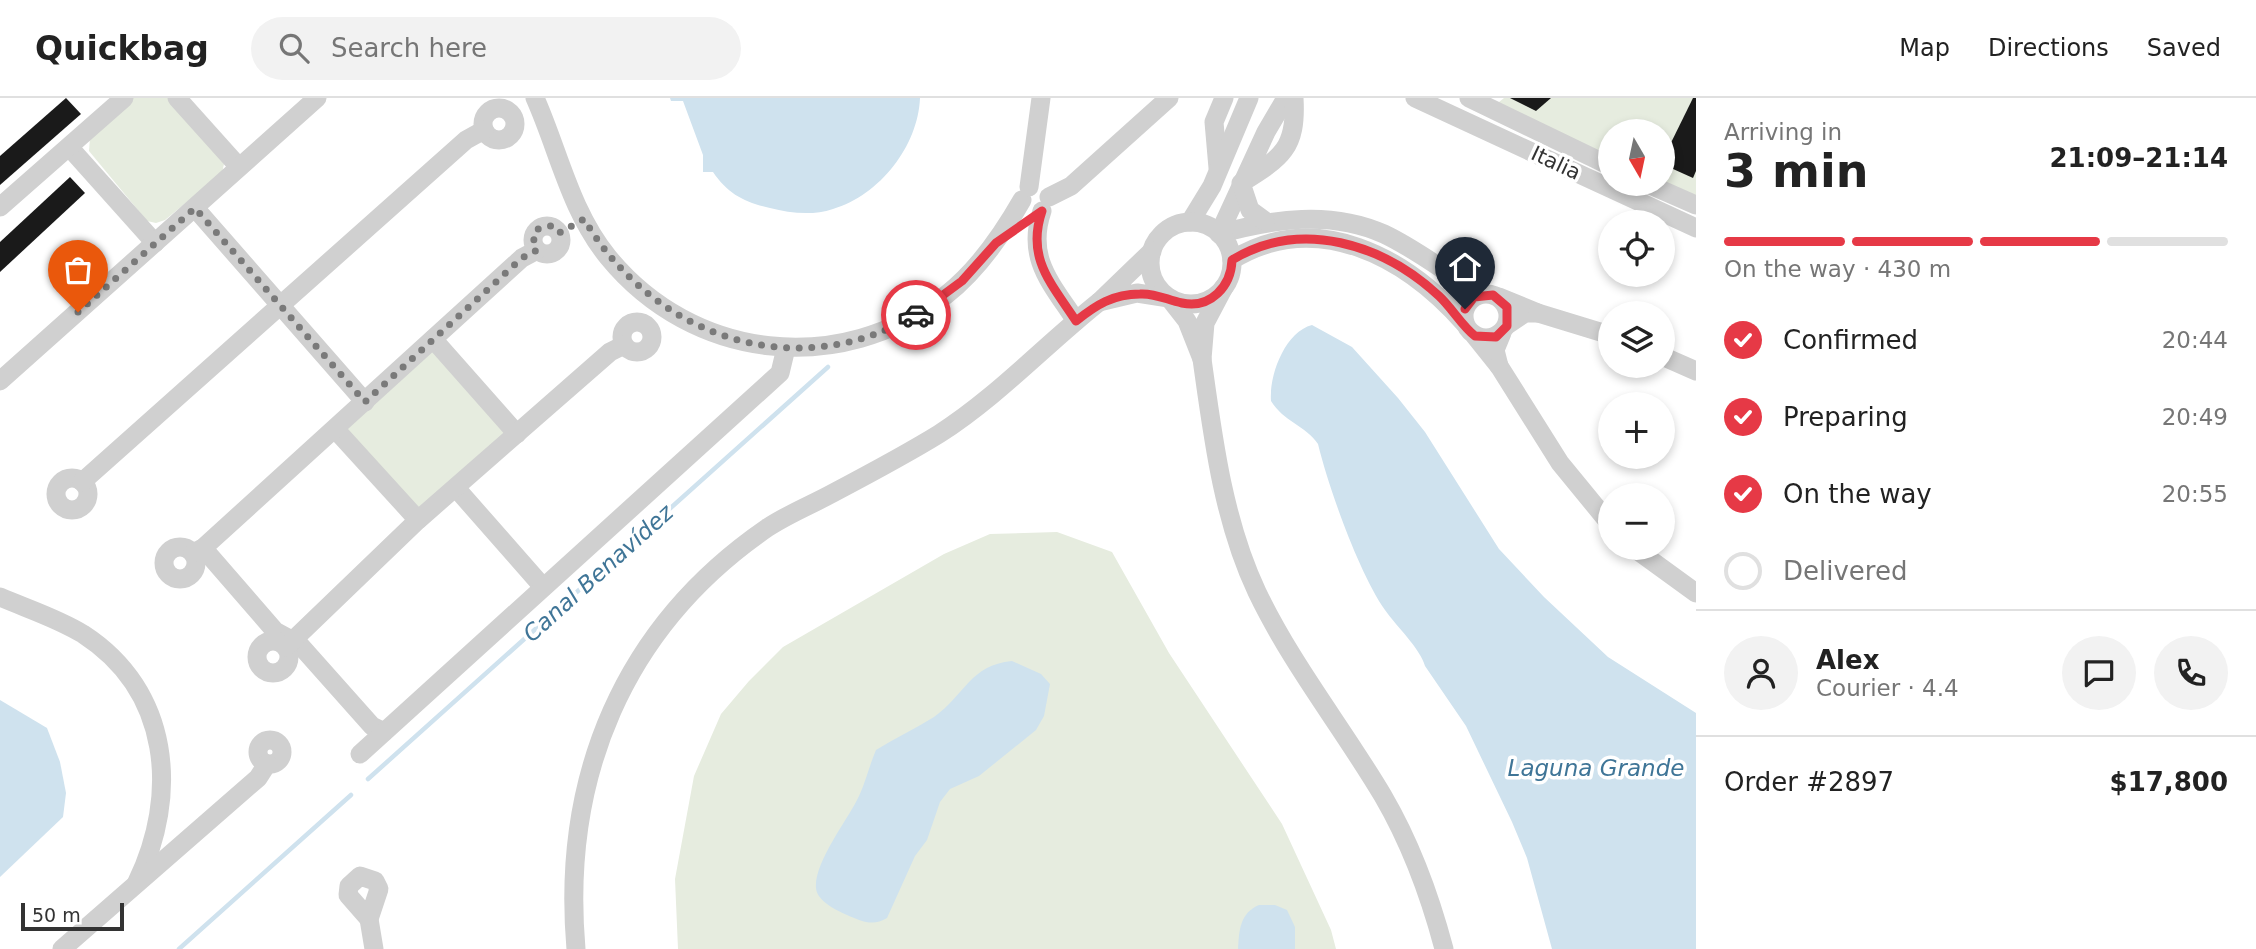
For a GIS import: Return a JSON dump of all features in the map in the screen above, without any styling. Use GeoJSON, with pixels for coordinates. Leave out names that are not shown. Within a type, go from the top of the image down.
{"type":"FeatureCollection","features":[{"type":"Feature","properties":{"kind":"street"},"geometry":{"type":"LineString","coordinates":[[177,98],[239,167]]}},
{"type":"Feature","properties":{"kind":"street"},"geometry":{"type":"LineString","coordinates":[[0,381],[317,98]]}},
{"type":"Feature","properties":{"kind":"street"},"geometry":{"type":"LineString","coordinates":[[535,98],[584,219],[624,275],[670,312],[712,333],[786,348],[814,347],[885,332],[947,295],[1036,202],[1071,186],[1169,98]]}},
{"type":"Feature","properties":{"kind":"street"},"geometry":{"type":"LineString","coordinates":[[1041,98],[1035,231],[1038,255],[1049,281],[1076,321]]}},
{"type":"Feature","properties":{"kind":"street"},"geometry":{"type":"LineString","coordinates":[[1219,171],[1214,122],[1224,98]]}},
{"type":"Feature","properties":{"kind":"street"},"geometry":{"type":"LineString","coordinates":[[1190,222],[1219,171],[1249,98]]}},
{"type":"Feature","properties":{"kind":"street"},"geometry":{"type":"LineString","coordinates":[[1219,234],[1241,183],[1286,98]]}},
{"type":"Feature","properties":{"kind":"street"},"geometry":{"type":"LineString","coordinates":[[1241,183],[1271,164],[1285,151],[1294,126],[1294,98]]}},
{"type":"Feature","properties":{"kind":"street","name":"Italia"},"geometry":{"type":"LineString","coordinates":[[1415,98],[1696,228]]}},
{"type":"Feature","properties":{"kind":"street"},"geometry":{"type":"LineString","coordinates":[[1464,120],[1472,98],[1598,160]]}},
{"type":"Feature","properties":{"kind":"street"},"geometry":{"type":"LineString","coordinates":[[0,207],[70,148],[112,102]]}},
{"type":"Feature","properties":{"kind":"street"},"geometry":{"type":"LineString","coordinates":[[82,482],[466,140],[484,130]]}},
{"type":"Feature","properties":{"kind":"street"},"geometry":{"type":"LineString","coordinates":[[70,148],[155,243]]}},
{"type":"Feature","properties":{"kind":"street"},"geometry":{"type":"LineString","coordinates":[[1241,183],[1245,202],[1265,221]]}},
{"type":"Feature","properties":{"kind":"street"},"geometry":{"type":"LineString","coordinates":[[1675,196],[1696,205]]}},
{"type":"Feature","properties":{"kind":"street"},"geometry":{"type":"LineString","coordinates":[[195,208],[365,402]]}},
{"type":"Feature","properties":{"kind":"street"},"geometry":{"type":"LineString","coordinates":[[1219,234],[1265,221],[1303,218],[1358,225],[1384,234],[1507,307],[1504,329],[1495,350],[1499,366]]}},
{"type":"Feature","properties":{"kind":"street"},"geometry":{"type":"LineString","coordinates":[[384,732],[372,726],[198,551],[336,430],[522,258],[537,250],[545,254],[555,252],[561,245],[559,233],[584,219]]}},
{"type":"Feature","properties":{"kind":"street"},"geometry":{"type":"LineString","coordinates":[[576,949],[573,911],[574,846],[595,751],[627,679],[676,609],[718,565],[767,528],[942,432],[983,402],[1099,302],[1152,251],[1166,230],[1190,222],[1201,224],[1219,234],[1232,260],[1224,287],[1205,323],[1202,359]]}},
{"type":"Feature","properties":{"kind":"street"},"geometry":{"type":"LineString","coordinates":[[1232,260],[1267,242],[1321,239],[1372,252],[1404,269],[1438,296],[1470,330],[1499,366],[1560,463],[1598,509]]}},
{"type":"Feature","properties":{"kind":"street"},"geometry":{"type":"LineString","coordinates":[[1152,251],[1152,278],[1187,321],[1202,359],[1224,491],[1236,537],[1256,589],[1300,671],[1385,799],[1419,873],[1444,949]]}},
{"type":"Feature","properties":{"kind":"street"},"geometry":{"type":"LineString","coordinates":[[1099,302],[1137,293],[1193,304],[1216,296],[1224,287]]}},
{"type":"Feature","properties":{"kind":"street"},"geometry":{"type":"LineString","coordinates":[[1470,330],[1465,309],[1468,302],[1490,296],[1598,331]]}},
{"type":"Feature","properties":{"kind":"street"},"geometry":{"type":"LineString","coordinates":[[1470,330],[1489,339],[1525,313],[1538,313]]}},
{"type":"Feature","properties":{"kind":"street"},"geometry":{"type":"LineString","coordinates":[[433,339],[517,434]]}},
{"type":"Feature","properties":{"kind":"street"},"geometry":{"type":"LineString","coordinates":[[289,643],[418,520],[610,352],[624,345]]}},
{"type":"Feature","properties":{"kind":"street"},"geometry":{"type":"LineString","coordinates":[[360,754],[780,373],[786,348]]}},
{"type":"Feature","properties":{"kind":"street"},"geometry":{"type":"LineString","coordinates":[[1675,362],[1696,371]]}},
{"type":"Feature","properties":{"kind":"street"},"geometry":{"type":"LineString","coordinates":[[336,430],[418,520]]}},
{"type":"Feature","properties":{"kind":"street"},"geometry":{"type":"LineString","coordinates":[[456,488],[543,587]]}},
{"type":"Feature","properties":{"kind":"street"},"geometry":{"type":"LineString","coordinates":[[1651,560],[1696,593]]}},
{"type":"Feature","properties":{"kind":"street"},"geometry":{"type":"LineString","coordinates":[[0,597],[64,623],[85,636],[114,660],[142,698],[157,739],[163,783],[160,818],[153,846],[136,882]]}},
{"type":"Feature","properties":{"kind":"street"},"geometry":{"type":"LineString","coordinates":[[62,949],[258,778],[267,764]]}},
{"type":"Feature","properties":{"kind":"street"},"geometry":{"type":"LineString","coordinates":[[160,818],[173,836],[185,840]]}},
{"type":"Feature","properties":{"kind":"street"},"geometry":{"type":"LineString","coordinates":[[369,919],[374,949]]}},
{"type":"Feature","properties":{"kind":"shaded area"},"geometry":{"type":"Polygon","coordinates":[[[133,98],[172,98],[224,164],[222,173],[165,220],[156,223],[147,221],[89,151],[90,138],[133,98]]]}},
{"type":"Feature","properties":{"kind":"shaded area"},"geometry":{"type":"Polygon","coordinates":[[[1504,98],[1696,98],[1696,202],[1675,191],[1675,119],[1598,119],[1598,155],[1494,106],[1504,98]]]}},
{"type":"Feature","properties":{"kind":"shaded area"},"geometry":{"type":"Polygon","coordinates":[[[433,339],[517,434],[418,520],[336,430],[433,339]]]}},
{"type":"Feature","properties":{"kind":"shaded area"},"geometry":{"type":"Polygon","coordinates":[[[1057,532],[1112,552],[1169,653],[1282,824],[1331,930],[1336,949],[678,949],[675,879],[694,776],[721,714],[749,681],[783,647],[944,554],[990,534],[1057,532]]]}},
{"type":"Feature","properties":{"kind":"water"},"geometry":{"type":"Polygon","coordinates":[[[670,98],[920,98],[918,116],[904,151],[881,180],[850,202],[825,211],[801,213],[752,203],[737,196],[713,172],[703,172],[703,155],[683,101],[671,101],[670,98]]]}},
{"type":"Feature","properties":{"kind":"water","name":"Laguna Grande"},"geometry":{"type":"Polygon","coordinates":[[[1312,325],[1352,347],[1398,398],[1425,432],[1499,549],[1544,597],[1608,657],[1696,713],[1696,949],[1552,949],[1527,858],[1466,726],[1418,652],[1385,610],[1365,575],[1329,484],[1318,444],[1307,432],[1282,414],[1271,401],[1273,379],[1281,356],[1294,336],[1312,325]]]}},
{"type":"Feature","properties":{"kind":"water"},"geometry":{"type":"Polygon","coordinates":[[[1012,661],[1041,674],[1050,684],[1044,716],[1036,730],[979,776],[950,789],[940,802],[927,840],[915,856],[887,918],[867,922],[828,904],[817,893],[820,867],[860,794],[876,750],[934,717],[986,668],[1012,661]]]}},
{"type":"Feature","properties":{"kind":"water"},"geometry":{"type":"Polygon","coordinates":[[[0,700],[47,728],[60,762],[66,793],[63,817],[0,877],[0,700]]]}},
{"type":"Feature","properties":{"kind":"water"},"geometry":{"type":"Polygon","coordinates":[[[1259,905],[1275,905],[1287,910],[1295,927],[1295,949],[1238,949],[1244,917],[1259,905]]]}},
{"type":"Feature","properties":{"kind":"building"},"geometry":{"type":"Polygon","coordinates":[[[66,98],[81,114],[0,185],[0,156],[66,98]]]}},
{"type":"Feature","properties":{"kind":"building"},"geometry":{"type":"Polygon","coordinates":[[[1510,98],[1551,98],[1536,111],[1510,98]]]}},
{"type":"Feature","properties":{"kind":"building"},"geometry":{"type":"Polygon","coordinates":[[[1693,98],[1696,98],[1696,171],[1693,178],[1675,170],[1675,135],[1693,98]]]}},
{"type":"Feature","properties":{"kind":"building"},"geometry":{"type":"Polygon","coordinates":[[[70,177],[85,193],[0,272],[0,242],[70,177]]]}},
{"type":"Feature","properties":{"kind":"waterway","name":"Canal Benavídez"},"geometry":{"type":"LineString","coordinates":[[368,779],[828,367]]}},
{"type":"Feature","properties":{"kind":"waterway","name":"Canal Benavídez"},"geometry":{"type":"LineString","coordinates":[[179,949],[351,795]]}},
{"type":"Feature","properties":{"kind":"way so far"},"geometry":{"type":"LineString","coordinates":[[78,312],[195,208],[365,402],[522,258],[537,250],[533,237],[538,229],[551,226],[559,233],[584,219],[606,254],[648,297],[670,312],[712,333],[761,345],[814,347],[885,332],[916,315]]}},
{"type":"Feature","properties":{"kind":"route"},"geometry":{"type":"LineString","coordinates":[[916,315],[947,295],[996,243],[1023,221],[1042,211],[1035,231],[1041,266],[1076,321],[1099,302],[1137,293],[1154,294],[1180,303],[1205,302],[1216,296],[1224,287],[1232,270],[1232,260],[1267,242],[1293,239],[1321,239],[1345,243],[1396,263],[1438,296],[1471,333],[1482,339],[1496,337],[1507,326],[1509,313],[1499,297],[1481,294],[1468,302],[1465,309]]}}]}
